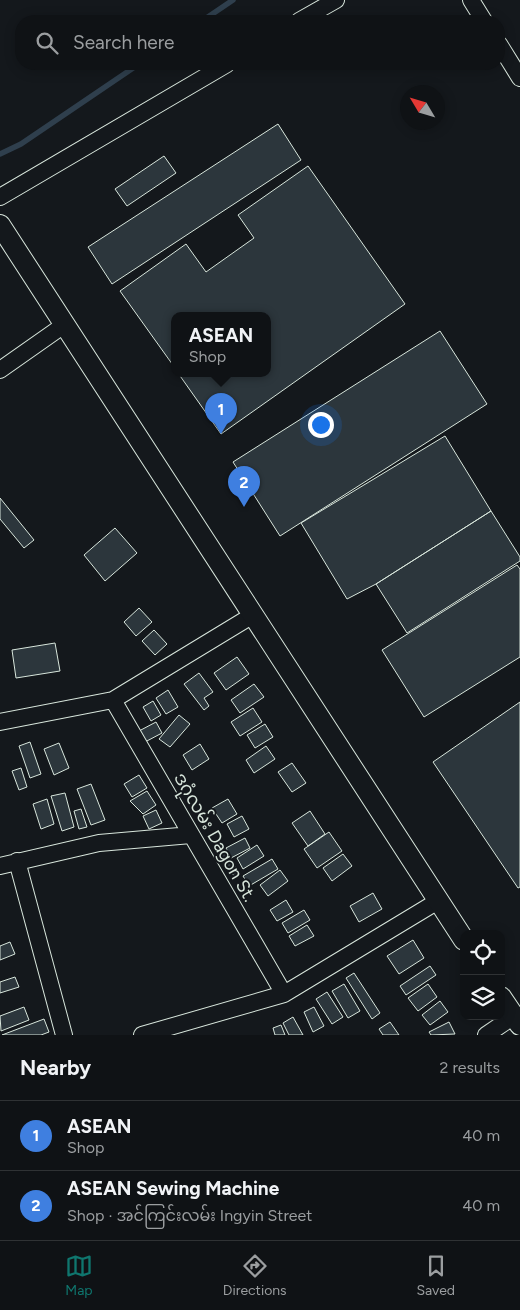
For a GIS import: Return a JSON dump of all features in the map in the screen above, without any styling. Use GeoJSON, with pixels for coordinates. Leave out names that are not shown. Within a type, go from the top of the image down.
{"type":"FeatureCollection","features":[{"type":"Feature","properties":{"kind":"street"},"geometry":{"type":"LineString","coordinates":[[310,15],[336,0]]}},
{"type":"Feature","properties":{"kind":"street"},"geometry":{"type":"LineString","coordinates":[[471,0],[480,15]]}},
{"type":"Feature","properties":{"kind":"street"},"geometry":{"type":"LineString","coordinates":[[505,54],[520,78]]}},
{"type":"Feature","properties":{"kind":"street"},"geometry":{"type":"LineString","coordinates":[[0,198],[217,70]]}},
{"type":"Feature","properties":{"kind":"street"},"geometry":{"type":"LineString","coordinates":[[0,226],[460,934]]}},
{"type":"Feature","properties":{"kind":"street"},"geometry":{"type":"LineString","coordinates":[[0,370],[64,325]]}},
{"type":"Feature","properties":{"kind":"street"},"geometry":{"type":"LineString","coordinates":[[0,722],[113,700],[252,615]]}},
{"type":"Feature","properties":{"kind":"street","name":"ဒဂုံလမ်း Dagon St."},"geometry":{"type":"LineString","coordinates":[[113,700],[284,994]]}},
{"type":"Feature","properties":{"kind":"street"},"geometry":{"type":"LineString","coordinates":[[0,866],[99,844],[191,835]]}},
{"type":"Feature","properties":{"kind":"street"},"geometry":{"type":"LineString","coordinates":[[17,861],[64,1035]]}},
{"type":"Feature","properties":{"kind":"street"},"geometry":{"type":"LineString","coordinates":[[142,1035],[284,994],[438,901]]}},
{"type":"Feature","properties":{"kind":"street"},"geometry":{"type":"LineString","coordinates":[[486,1035],[517,1021],[505,1002]]}},
{"type":"Feature","properties":{"kind":"building"},"geometry":{"type":"Polygon","coordinates":[[[278,124],[301,160],[112,284],[88,247],[278,124]]]}},
{"type":"Feature","properties":{"kind":"building"},"geometry":{"type":"Polygon","coordinates":[[[164,156],[176,173],[127,206],[115,189],[164,156]]]}},
{"type":"Feature","properties":{"kind":"building"},"geometry":{"type":"Polygon","coordinates":[[[308,166],[405,304],[221,434],[181,377],[271,377],[271,312],[171,312],[171,362],[120,291],[186,244],[206,272],[254,238],[238,215],[308,166]]]}},
{"type":"Feature","properties":{"kind":"building"},"geometry":{"type":"Polygon","coordinates":[[[440,331],[487,404],[280,536],[233,462],[440,331]]]}},
{"type":"Feature","properties":{"kind":"building"},"geometry":{"type":"Polygon","coordinates":[[[445,436],[491,511],[376,584],[347,599],[301,523],[445,436]]]}},
{"type":"Feature","properties":{"kind":"building"},"geometry":{"type":"Polygon","coordinates":[[[0,498],[34,540],[24,548],[0,519],[0,498]]]}},
{"type":"Feature","properties":{"kind":"building"},"geometry":{"type":"Polygon","coordinates":[[[491,511],[520,557],[520,561],[407,633],[376,584],[491,511]]]}},
{"type":"Feature","properties":{"kind":"building"},"geometry":{"type":"Polygon","coordinates":[[[115,528],[137,553],[105,581],[84,555],[115,528]]]}},
{"type":"Feature","properties":{"kind":"building"},"geometry":{"type":"Polygon","coordinates":[[[517,565],[520,569],[520,657],[424,717],[382,650],[517,565]]]}},
{"type":"Feature","properties":{"kind":"building"},"geometry":{"type":"Polygon","coordinates":[[[139,608],[152,622],[136,636],[124,622],[139,608]]]}},
{"type":"Feature","properties":{"kind":"building"},"geometry":{"type":"Polygon","coordinates":[[[154,630],[167,644],[155,655],[142,641],[154,630]]]}},
{"type":"Feature","properties":{"kind":"building"},"geometry":{"type":"Polygon","coordinates":[[[55,643],[60,671],[16,678],[12,650],[55,643]]]}},
{"type":"Feature","properties":{"kind":"building"},"geometry":{"type":"Polygon","coordinates":[[[237,657],[249,674],[226,690],[214,673],[237,657]]]}},
{"type":"Feature","properties":{"kind":"building"},"geometry":{"type":"Polygon","coordinates":[[[199,673],[213,692],[204,698],[209,706],[204,710],[184,684],[199,673]]]}},
{"type":"Feature","properties":{"kind":"building"},"geometry":{"type":"Polygon","coordinates":[[[254,684],[264,697],[240,713],[231,700],[254,684]]]}},
{"type":"Feature","properties":{"kind":"building"},"geometry":{"type":"Polygon","coordinates":[[[168,690],[178,707],[166,714],[156,698],[168,690]]]}},
{"type":"Feature","properties":{"kind":"building"},"geometry":{"type":"Polygon","coordinates":[[[153,701],[161,715],[151,721],[143,707],[153,701]]]}},
{"type":"Feature","properties":{"kind":"building"},"geometry":{"type":"Polygon","coordinates":[[[520,702],[520,887],[518,888],[433,762],[520,702]]]}},
{"type":"Feature","properties":{"kind":"building"},"geometry":{"type":"Polygon","coordinates":[[[253,708],[262,722],[240,736],[231,722],[253,708]]]}},
{"type":"Feature","properties":{"kind":"building"},"geometry":{"type":"Polygon","coordinates":[[[179,715],[190,724],[170,747],[159,739],[179,715]]]}},
{"type":"Feature","properties":{"kind":"building"},"geometry":{"type":"Polygon","coordinates":[[[156,722],[162,733],[145,742],[139,731],[156,722]]]}},
{"type":"Feature","properties":{"kind":"building"},"geometry":{"type":"Polygon","coordinates":[[[265,724],[273,737],[255,748],[247,735],[265,724]]]}},
{"type":"Feature","properties":{"kind":"building"},"geometry":{"type":"Polygon","coordinates":[[[30,742],[41,774],[30,778],[19,746],[30,742]]]}},
{"type":"Feature","properties":{"kind":"building"},"geometry":{"type":"Polygon","coordinates":[[[59,743],[69,768],[54,775],[44,749],[59,743]]]}},
{"type":"Feature","properties":{"kind":"building"},"geometry":{"type":"Polygon","coordinates":[[[200,744],[209,759],[192,770],[183,755],[200,744]]]}},
{"type":"Feature","properties":{"kind":"building"},"geometry":{"type":"Polygon","coordinates":[[[266,746],[275,759],[254,773],[246,760],[266,746]]]}},
{"type":"Feature","properties":{"kind":"building"},"geometry":{"type":"Polygon","coordinates":[[[292,763],[306,783],[292,792],[278,772],[292,763]]]}},
{"type":"Feature","properties":{"kind":"building"},"geometry":{"type":"Polygon","coordinates":[[[21,768],[27,787],[19,790],[12,771],[21,768]]]}},
{"type":"Feature","properties":{"kind":"building"},"geometry":{"type":"Polygon","coordinates":[[[139,775],[147,788],[132,797],[124,784],[139,775]]]}},
{"type":"Feature","properties":{"kind":"building"},"geometry":{"type":"Polygon","coordinates":[[[91,784],[105,820],[91,825],[77,789],[91,784]]]}},
{"type":"Feature","properties":{"kind":"building"},"geometry":{"type":"Polygon","coordinates":[[[147,791],[156,805],[143,814],[130,801],[147,791]]]}},
{"type":"Feature","properties":{"kind":"building"},"geometry":{"type":"Polygon","coordinates":[[[65,793],[74,827],[62,831],[51,796],[65,793]]]}},
{"type":"Feature","properties":{"kind":"building"},"geometry":{"type":"Polygon","coordinates":[[[47,799],[54,824],[41,829],[33,804],[47,799]]]}},
{"type":"Feature","properties":{"kind":"building"},"geometry":{"type":"Polygon","coordinates":[[[228,799],[237,814],[222,823],[212,808],[228,799]]]}},
{"type":"Feature","properties":{"kind":"building"},"geometry":{"type":"Polygon","coordinates":[[[81,809],[87,827],[79,829],[74,811],[81,809]]]}},
{"type":"Feature","properties":{"kind":"building"},"geometry":{"type":"Polygon","coordinates":[[[156,810],[162,823],[149,829],[143,816],[156,810]]]}},
{"type":"Feature","properties":{"kind":"building"},"geometry":{"type":"Polygon","coordinates":[[[310,811],[325,834],[308,846],[292,823],[310,811]]]}},
{"type":"Feature","properties":{"kind":"building"},"geometry":{"type":"Polygon","coordinates":[[[242,816],[249,829],[234,837],[227,824],[242,816]]]}},
{"type":"Feature","properties":{"kind":"building"},"geometry":{"type":"Polygon","coordinates":[[[329,832],[342,851],[317,868],[304,849],[329,832]]]}},
{"type":"Feature","properties":{"kind":"building"},"geometry":{"type":"Polygon","coordinates":[[[245,838],[250,848],[231,858],[226,848],[245,838]]]}},
{"type":"Feature","properties":{"kind":"building"},"geometry":{"type":"Polygon","coordinates":[[[257,845],[264,856],[243,869],[237,858],[257,845]]]}},
{"type":"Feature","properties":{"kind":"building"},"geometry":{"type":"Polygon","coordinates":[[[223,849],[239,872],[234,876],[217,853],[223,849]]]}},
{"type":"Feature","properties":{"kind":"building"},"geometry":{"type":"Polygon","coordinates":[[[343,854],[352,866],[332,881],[323,868],[343,854]]]}},
{"type":"Feature","properties":{"kind":"building"},"geometry":{"type":"Polygon","coordinates":[[[272,859],[278,869],[249,886],[243,876],[272,859]]]}},
{"type":"Feature","properties":{"kind":"building"},"geometry":{"type":"Polygon","coordinates":[[[280,870],[288,881],[268,896],[260,885],[280,870]]]}},
{"type":"Feature","properties":{"kind":"building"},"geometry":{"type":"Polygon","coordinates":[[[373,893],[382,909],[359,922],[350,906],[373,893]]]}},
{"type":"Feature","properties":{"kind":"building"},"geometry":{"type":"Polygon","coordinates":[[[286,900],[293,912],[277,921],[270,910],[286,900]]]}},
{"type":"Feature","properties":{"kind":"building"},"geometry":{"type":"Polygon","coordinates":[[[304,910],[310,920],[288,933],[282,923],[304,910]]]}},
{"type":"Feature","properties":{"kind":"building"},"geometry":{"type":"Polygon","coordinates":[[[307,925],[314,936],[295,946],[289,936],[307,925]]]}},
{"type":"Feature","properties":{"kind":"building"},"geometry":{"type":"Polygon","coordinates":[[[413,940],[424,958],[399,974],[387,956],[413,940]]]}},
{"type":"Feature","properties":{"kind":"building"},"geometry":{"type":"Polygon","coordinates":[[[10,942],[15,954],[0,960],[0,946],[10,942]]]}},
{"type":"Feature","properties":{"kind":"building"},"geometry":{"type":"Polygon","coordinates":[[[430,966],[436,975],[406,995],[400,986],[430,966]]]}},
{"type":"Feature","properties":{"kind":"building"},"geometry":{"type":"Polygon","coordinates":[[[354,973],[380,1013],[372,1019],[346,978],[354,973]]]}},
{"type":"Feature","properties":{"kind":"building"},"geometry":{"type":"Polygon","coordinates":[[[15,977],[19,987],[0,993],[0,982],[15,977]]]}},
{"type":"Feature","properties":{"kind":"building"},"geometry":{"type":"Polygon","coordinates":[[[344,984],[360,1011],[348,1018],[332,991],[344,984]]]}},
{"type":"Feature","properties":{"kind":"building"},"geometry":{"type":"Polygon","coordinates":[[[428,984],[437,997],[418,1011],[408,998],[428,984]]]}},
{"type":"Feature","properties":{"kind":"building"},"geometry":{"type":"Polygon","coordinates":[[[327,992],[343,1017],[332,1024],[316,999],[327,992]]]}},
{"type":"Feature","properties":{"kind":"building"},"geometry":{"type":"Polygon","coordinates":[[[440,1001],[448,1012],[430,1025],[422,1015],[440,1001]]]}},
{"type":"Feature","properties":{"kind":"building"},"geometry":{"type":"Polygon","coordinates":[[[24,1007],[29,1020],[1,1031],[0,1016],[24,1007]]]}},
{"type":"Feature","properties":{"kind":"building"},"geometry":{"type":"Polygon","coordinates":[[[314,1007],[324,1026],[313,1032],[304,1012],[314,1007]]]}},
{"type":"Feature","properties":{"kind":"building"},"geometry":{"type":"Polygon","coordinates":[[[293,1017],[303,1035],[289,1035],[283,1023],[293,1017]]]}},
{"type":"Feature","properties":{"kind":"building"},"geometry":{"type":"Polygon","coordinates":[[[44,1019],[49,1032],[41,1035],[2,1035],[44,1019]]]}},
{"type":"Feature","properties":{"kind":"building"},"geometry":{"type":"Polygon","coordinates":[[[390,1022],[399,1035],[383,1035],[379,1029],[390,1022]]]}},
{"type":"Feature","properties":{"kind":"building"},"geometry":{"type":"Polygon","coordinates":[[[449,1022],[455,1034],[431,1035],[429,1032],[449,1022]]]}},
{"type":"Feature","properties":{"kind":"building"},"geometry":{"type":"Polygon","coordinates":[[[281,1025],[285,1035],[275,1035],[273,1028],[281,1025]]]}},
{"type":"Feature","properties":{"kind":"waterway"},"geometry":{"type":"LineString","coordinates":[[211,15],[233,0]]}},
{"type":"Feature","properties":{"kind":"waterway"},"geometry":{"type":"LineString","coordinates":[[0,154],[21,144],[130,70]]}},
{"type":"Feature","properties":{"kind":"place","name":"ASEAN"},"geometry":{"type":"Point","coordinates":[221,434]}},
{"type":"Feature","properties":{"kind":"place","name":"ASEAN Sewing Machine"},"geometry":{"type":"Point","coordinates":[244,507]}}]}
